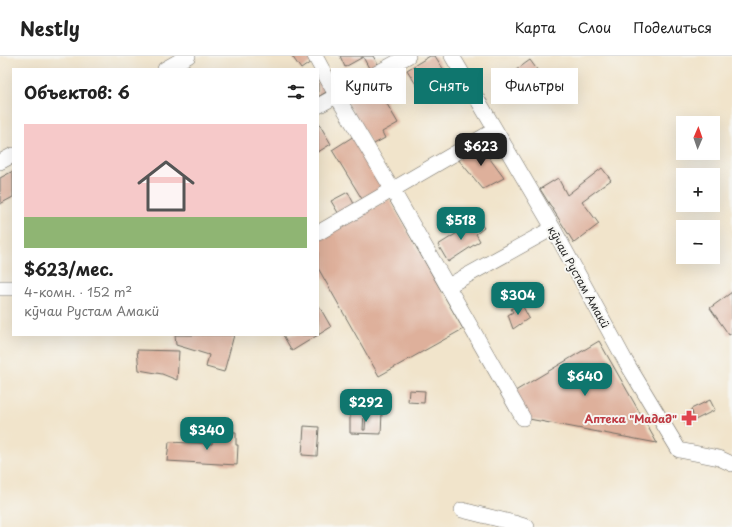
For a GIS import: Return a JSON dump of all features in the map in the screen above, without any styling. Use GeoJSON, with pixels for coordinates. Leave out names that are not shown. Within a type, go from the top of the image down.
{"type":"FeatureCollection","features":[{"type":"Feature","properties":{"kind":"street"},"geometry":{"type":"LineString","coordinates":[[315,56],[331,86]]}},
{"type":"Feature","properties":{"kind":"street"},"geometry":{"type":"LineString","coordinates":[[386,68],[408,56]]}},
{"type":"Feature","properties":{"kind":"street","name":"кӯчаи Рустам Амакӣ"},"geometry":{"type":"LineString","coordinates":[[452,56],[553,228],[626,362],[679,450],[719,458],[732,464]]}},
{"type":"Feature","properties":{"kind":"street"},"geometry":{"type":"LineString","coordinates":[[167,68],[185,60]]}},
{"type":"Feature","properties":{"kind":"street"},"geometry":{"type":"LineString","coordinates":[[319,105],[331,99]]}},
{"type":"Feature","properties":{"kind":"street"},"geometry":{"type":"LineString","coordinates":[[341,104],[392,189],[523,418]]}},
{"type":"Feature","properties":{"kind":"street"},"geometry":{"type":"LineString","coordinates":[[319,231],[495,130]]}},
{"type":"Feature","properties":{"kind":"street"},"geometry":{"type":"LineString","coordinates":[[0,162],[12,156]]}},
{"type":"Feature","properties":{"kind":"street"},"geometry":{"type":"LineString","coordinates":[[448,286],[553,228]]}},
{"type":"Feature","properties":{"kind":"street"},"geometry":{"type":"LineString","coordinates":[[0,288],[12,288]]}},
{"type":"Feature","properties":{"kind":"street"},"geometry":{"type":"LineString","coordinates":[[462,510],[527,527]]}},
{"type":"Feature","properties":{"kind":"building"},"geometry":{"type":"Polygon","coordinates":[[[292,56],[308,56],[311,62],[300,68],[292,56]]]}},
{"type":"Feature","properties":{"kind":"building"},"geometry":{"type":"Polygon","coordinates":[[[340,56],[373,56],[379,66],[369,68],[363,57],[345,67],[340,56]]]}},
{"type":"Feature","properties":{"kind":"building"},"geometry":{"type":"Polygon","coordinates":[[[430,56],[435,56],[443,68],[414,68],[414,81],[407,70],[430,56]]]}},
{"type":"Feature","properties":{"kind":"building"},"geometry":{"type":"Polygon","coordinates":[[[530,60],[536,68],[519,68],[530,60]]]}},
{"type":"Feature","properties":{"kind":"building"},"geometry":{"type":"Polygon","coordinates":[[[319,75],[328,91],[319,96],[319,75]]]}},
{"type":"Feature","properties":{"kind":"building"},"geometry":{"type":"Polygon","coordinates":[[[349,104],[387,104],[398,123],[382,132],[385,138],[372,145],[349,104]]]}},
{"type":"Feature","properties":{"kind":"building"},"geometry":{"type":"Polygon","coordinates":[[[319,124],[331,144],[319,151],[319,124]]]}},
{"type":"Feature","properties":{"kind":"building"},"geometry":{"type":"Polygon","coordinates":[[[354,136],[385,187],[362,199],[332,150],[354,136]]]}},
{"type":"Feature","properties":{"kind":"building"},"geometry":{"type":"Polygon","coordinates":[[[479,144],[504,178],[483,189],[458,159],[479,144]]]}},
{"type":"Feature","properties":{"kind":"building"},"geometry":{"type":"Polygon","coordinates":[[[602,168],[611,180],[582,201],[599,224],[574,243],[540,189],[558,178],[567,195],[602,168]]]}},
{"type":"Feature","properties":{"kind":"building"},"geometry":{"type":"Polygon","coordinates":[[[12,172],[12,198],[0,204],[0,178],[12,172]]]}},
{"type":"Feature","properties":{"kind":"building"},"geometry":{"type":"Polygon","coordinates":[[[348,192],[355,206],[340,216],[331,201],[348,192]]]}},
{"type":"Feature","properties":{"kind":"building"},"geometry":{"type":"Polygon","coordinates":[[[389,199],[463,329],[379,376],[319,270],[319,238],[389,199]]]}},
{"type":"Feature","properties":{"kind":"building"},"geometry":{"type":"Polygon","coordinates":[[[478,220],[484,228],[476,234],[480,241],[448,262],[438,245],[478,220]]]}},
{"type":"Feature","properties":{"kind":"building"},"geometry":{"type":"Polygon","coordinates":[[[732,292],[732,333],[729,335],[710,308],[732,292]]]}},
{"type":"Feature","properties":{"kind":"building"},"geometry":{"type":"Polygon","coordinates":[[[521,303],[529,318],[513,329],[508,315],[513,312],[511,309],[521,303]]]}},
{"type":"Feature","properties":{"kind":"building"},"geometry":{"type":"Polygon","coordinates":[[[319,306],[331,327],[319,334],[319,306]]]}},
{"type":"Feature","properties":{"kind":"building"},"geometry":{"type":"Polygon","coordinates":[[[175,336],[234,336],[224,372],[206,367],[209,355],[176,345],[175,336]]]}},
{"type":"Feature","properties":{"kind":"building"},"geometry":{"type":"Polygon","coordinates":[[[284,336],[316,336],[292,351],[284,336]]]}},
{"type":"Feature","properties":{"kind":"building"},"geometry":{"type":"Polygon","coordinates":[[[599,341],[657,443],[529,419],[512,393],[599,341]]]}},
{"type":"Feature","properties":{"kind":"building"},"geometry":{"type":"Polygon","coordinates":[[[137,350],[179,351],[177,380],[162,374],[139,370],[137,350]]]}},
{"type":"Feature","properties":{"kind":"building"},"geometry":{"type":"Polygon","coordinates":[[[409,390],[425,391],[424,403],[408,402],[409,390]]]}},
{"type":"Feature","properties":{"kind":"building"},"geometry":{"type":"Polygon","coordinates":[[[710,400],[715,410],[687,424],[683,416],[691,411],[693,415],[691,409],[710,400]]]}},
{"type":"Feature","properties":{"kind":"building"},"geometry":{"type":"Polygon","coordinates":[[[350,411],[364,411],[363,430],[365,430],[366,412],[382,412],[381,434],[350,433],[350,411]]]}},
{"type":"Feature","properties":{"kind":"building"},"geometry":{"type":"Polygon","coordinates":[[[304,426],[319,427],[317,456],[302,455],[304,426]]]}},
{"type":"Feature","properties":{"kind":"building"},"geometry":{"type":"Polygon","coordinates":[[[213,431],[236,432],[236,445],[238,445],[237,465],[167,461],[169,442],[212,444],[213,431]]]}},
{"type":"Feature","properties":{"kind":"place","name":"Аптека \"Мадад\""},"geometry":{"type":"Point","coordinates":[689,418]}}]}
